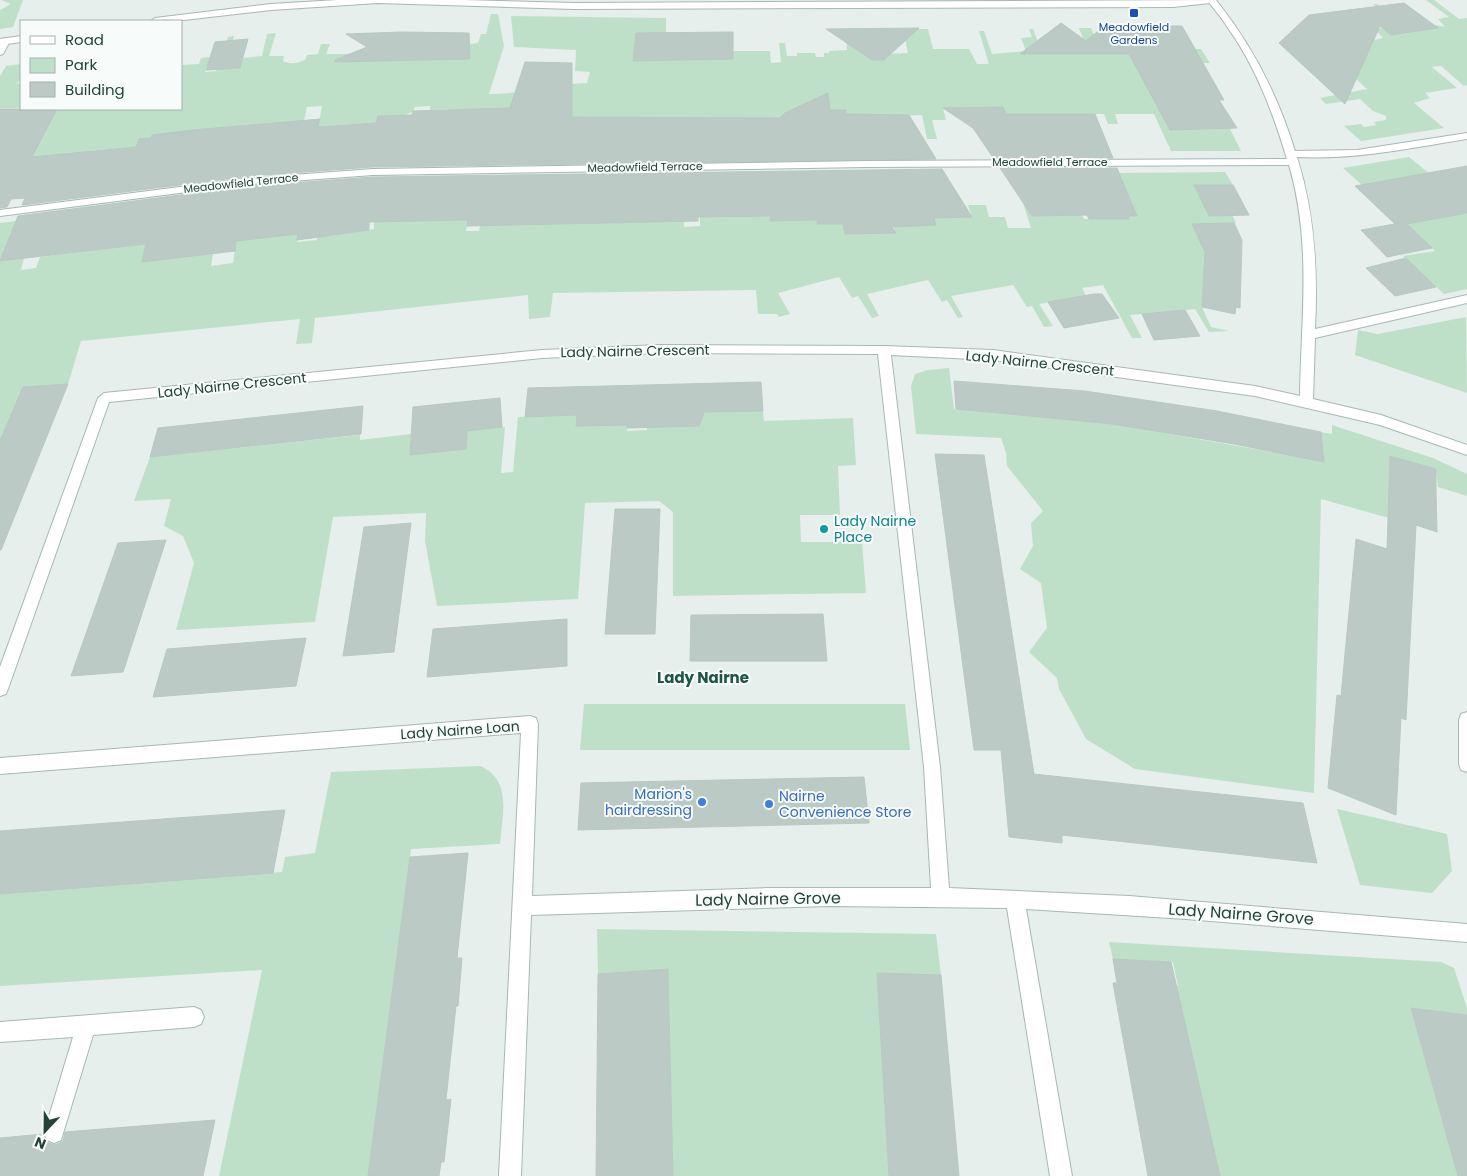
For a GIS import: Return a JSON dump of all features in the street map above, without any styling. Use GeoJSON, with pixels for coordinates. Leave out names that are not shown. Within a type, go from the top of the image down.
{"type":"FeatureCollection","features":[{"type":"Feature","properties":{"kind":"street"},"geometry":{"type":"LineString","coordinates":[[163,20],[271,7],[369,0],[622,6],[1173,4],[1210,0],[1234,28],[1256,67],[1292,158],[1306,217],[1310,245],[1311,276],[1306,402]]}},
{"type":"Feature","properties":{"kind":"street"},"geometry":{"type":"LineString","coordinates":[[0,52],[3,42],[20,39]]}},
{"type":"Feature","properties":{"kind":"street","name":"Meadowfield Terrace"},"geometry":{"type":"LineString","coordinates":[[0,213],[250,181],[373,172],[1292,158],[1355,154],[1467,136]]}},
{"type":"Feature","properties":{"kind":"street"},"geometry":{"type":"LineString","coordinates":[[1309,335],[1467,299]]}},
{"type":"Feature","properties":{"kind":"street","name":"Lady Nairne Crescent"},"geometry":{"type":"LineString","coordinates":[[0,689],[104,398],[549,354],[660,349],[884,350],[993,355],[1056,362],[1255,391],[1381,420],[1467,450]]}},
{"type":"Feature","properties":{"kind":"street"},"geometry":{"type":"LineString","coordinates":[[884,350],[932,767],[941,897]]}},
{"type":"Feature","properties":{"kind":"street"},"geometry":{"type":"LineString","coordinates":[[1467,720],[1467,764]]}},
{"type":"Feature","properties":{"kind":"street","name":"Lady Nairne Loan"},"geometry":{"type":"LineString","coordinates":[[0,766],[530,724],[520,906],[510,1176]]}},
{"type":"Feature","properties":{"kind":"street","name":"Lady Nairne Grove"},"geometry":{"type":"LineString","coordinates":[[520,906],[772,897],[1015,899],[1229,912],[1467,933]]}},
{"type":"Feature","properties":{"kind":"street"},"geometry":{"type":"LineString","coordinates":[[1015,899],[1061,1176]]}},
{"type":"Feature","properties":{"kind":"street"},"geometry":{"type":"LineString","coordinates":[[0,1032],[194,1017]]}},
{"type":"Feature","properties":{"kind":"street"},"geometry":{"type":"LineString","coordinates":[[54,1133],[86,1026]]}},
{"type":"Feature","properties":{"kind":"green space"},"geometry":{"type":"Polygon","coordinates":[[[1,0],[23,0],[13,27],[0,29],[0,10],[11,4],[1,0]]]}},
{"type":"Feature","properties":{"kind":"green space"},"geometry":{"type":"Polygon","coordinates":[[[1426,0],[1434,0],[1459,19],[1467,18],[1467,85],[1464,86],[1441,66],[1432,67],[1457,88],[1425,93],[1430,98],[1414,103],[1444,128],[1361,141],[1344,126],[1361,124],[1364,127],[1376,125],[1374,122],[1386,120],[1386,116],[1373,111],[1360,99],[1326,104],[1320,98],[1367,89],[1356,79],[1374,40],[1383,38],[1375,29],[1400,26],[1373,4],[1377,4],[1395,17],[1445,27],[1438,19],[1449,17],[1426,0]]]}},
{"type":"Feature","properties":{"kind":"green space"},"geometry":{"type":"Polygon","coordinates":[[[491,14],[498,14],[504,46],[489,94],[587,83],[590,72],[575,71],[576,50],[514,47],[511,16],[666,18],[666,46],[727,51],[770,51],[771,63],[781,62],[779,43],[785,43],[787,56],[797,56],[797,53],[815,53],[816,57],[824,57],[824,53],[829,53],[829,51],[847,50],[845,29],[854,28],[855,38],[886,54],[908,53],[903,29],[928,29],[933,49],[969,49],[977,64],[989,64],[979,31],[984,31],[992,54],[1026,51],[1021,38],[1032,37],[1029,29],[1033,29],[1043,54],[1089,54],[1079,28],[1091,28],[1099,47],[1201,49],[1210,63],[1164,63],[1141,76],[1144,82],[1162,82],[1186,111],[1196,129],[1230,129],[1241,151],[1171,151],[1154,114],[1115,114],[1118,124],[1108,124],[1104,114],[1065,114],[1058,124],[1054,114],[1016,114],[965,120],[961,108],[943,108],[946,120],[932,120],[937,139],[927,139],[922,115],[847,117],[845,110],[830,110],[832,123],[785,130],[769,118],[462,117],[460,109],[430,110],[430,106],[415,107],[413,112],[351,134],[354,124],[318,127],[322,106],[307,107],[303,125],[275,123],[192,130],[190,134],[151,138],[136,147],[90,151],[86,161],[49,196],[9,199],[22,159],[0,137],[44,134],[56,110],[182,110],[182,65],[199,64],[201,58],[210,57],[205,72],[216,71],[228,37],[234,36],[225,69],[240,68],[243,58],[262,56],[267,34],[276,33],[269,56],[284,56],[283,61],[294,63],[305,60],[307,55],[318,54],[321,44],[330,44],[326,54],[364,54],[371,34],[387,59],[398,61],[468,50],[470,44],[478,43],[481,34],[486,34],[491,14]]]}},
{"type":"Feature","properties":{"kind":"green space"},"geometry":{"type":"Polygon","coordinates":[[[20,64],[20,80],[16,84],[20,83],[20,108],[0,108],[0,76],[6,66],[20,64]]]}},
{"type":"Feature","properties":{"kind":"green space"},"geometry":{"type":"Polygon","coordinates":[[[1409,157],[1467,204],[1467,289],[1444,294],[1403,256],[1435,251],[1405,222],[1439,218],[1362,185],[1343,168],[1409,157]]]}},
{"type":"Feature","properties":{"kind":"green space"},"geometry":{"type":"Polygon","coordinates":[[[1225,172],[1233,185],[1194,186],[1209,215],[1232,215],[1236,223],[1192,224],[1222,246],[1205,262],[1202,307],[1211,327],[1229,331],[1209,332],[1195,309],[1130,315],[1142,338],[1132,338],[1103,285],[1082,288],[1086,296],[1039,304],[1053,326],[1044,327],[1032,306],[1027,307],[1013,285],[951,296],[963,317],[958,318],[947,300],[942,302],[928,280],[867,294],[879,316],[872,318],[858,296],[852,298],[839,277],[778,293],[790,314],[779,317],[777,314],[758,314],[756,290],[553,293],[550,317],[529,319],[528,295],[315,318],[312,343],[296,344],[300,319],[81,341],[68,384],[23,388],[0,441],[0,223],[16,221],[24,258],[21,270],[36,268],[40,257],[87,251],[89,243],[97,250],[146,244],[142,262],[218,223],[211,266],[233,263],[237,234],[262,237],[283,233],[299,227],[297,242],[317,240],[319,217],[329,236],[374,229],[374,211],[431,221],[435,208],[468,220],[466,231],[479,231],[481,220],[684,220],[684,227],[700,226],[700,217],[769,215],[770,221],[815,202],[817,224],[835,224],[834,212],[895,232],[891,215],[934,218],[972,217],[968,205],[986,205],[989,217],[1005,217],[1008,228],[1031,228],[1023,203],[1032,203],[1082,215],[1084,219],[1128,219],[1128,216],[1136,216],[1119,173],[1225,172]]]}},
{"type":"Feature","properties":{"kind":"green space"},"geometry":{"type":"Polygon","coordinates":[[[1466,317],[1467,393],[1355,355],[1358,330],[1378,334],[1466,317]]]}},
{"type":"Feature","properties":{"kind":"green space"},"geometry":{"type":"Polygon","coordinates":[[[949,368],[954,409],[1112,424],[1324,461],[1321,432],[1332,434],[1332,425],[1433,458],[1467,474],[1467,496],[1438,487],[1436,469],[1390,456],[1389,518],[1321,499],[1314,793],[1135,769],[1086,739],[1059,689],[1057,678],[1029,652],[1047,628],[1041,583],[1020,569],[1033,546],[1031,523],[1043,511],[1007,466],[1006,453],[1001,438],[916,434],[911,386],[915,374],[928,370],[949,368]]]}},
{"type":"Feature","properties":{"kind":"green space"},"geometry":{"type":"Polygon","coordinates":[[[763,411],[764,421],[853,418],[856,465],[838,466],[840,515],[800,515],[801,542],[862,542],[866,593],[673,596],[673,512],[659,501],[585,503],[578,599],[437,606],[425,541],[426,513],[333,517],[315,622],[176,630],[194,563],[183,536],[164,526],[171,499],[134,501],[150,457],[360,435],[360,440],[411,434],[410,455],[466,449],[467,428],[505,427],[501,473],[513,472],[518,417],[577,415],[576,426],[592,425],[627,414],[627,431],[647,430],[648,413],[763,411]]]}},
{"type":"Feature","properties":{"kind":"green space"},"geometry":{"type":"Polygon","coordinates":[[[584,704],[905,704],[910,750],[580,750],[584,704]]]}},
{"type":"Feature","properties":{"kind":"green space"},"geometry":{"type":"Polygon","coordinates":[[[480,766],[490,772],[497,780],[501,789],[503,811],[500,844],[411,849],[368,1176],[219,1176],[262,970],[0,986],[0,894],[282,872],[285,857],[315,853],[331,772],[480,766]]]}},
{"type":"Feature","properties":{"kind":"green space"},"geometry":{"type":"Polygon","coordinates":[[[1337,809],[1447,834],[1452,871],[1432,893],[1360,885],[1337,809]]]}},
{"type":"Feature","properties":{"kind":"green space"},"geometry":{"type":"Polygon","coordinates":[[[597,929],[936,934],[941,975],[877,974],[889,1176],[673,1176],[668,969],[598,974],[597,929]]]}},
{"type":"Feature","properties":{"kind":"green space"},"geometry":{"type":"Polygon","coordinates":[[[1109,942],[1441,962],[1454,968],[1467,1008],[1467,1015],[1411,1009],[1458,1176],[1220,1176],[1176,985],[1178,986],[1173,962],[1113,959],[1109,942]]]}},
{"type":"Feature","properties":{"kind":"building"},"geometry":{"type":"Polygon","coordinates":[[[1404,3],[1438,28],[1391,35],[1380,26],[1345,104],[1279,43],[1309,15],[1404,3]]]}},
{"type":"Feature","properties":{"kind":"building"},"geometry":{"type":"Polygon","coordinates":[[[1061,23],[1086,41],[1108,23],[1115,26],[1182,26],[1224,100],[1219,100],[1237,128],[1170,130],[1129,54],[1020,54],[1061,23]]]}},
{"type":"Feature","properties":{"kind":"building"},"geometry":{"type":"Polygon","coordinates":[[[919,28],[884,60],[872,60],[826,29],[919,28]]]}},
{"type":"Feature","properties":{"kind":"building"},"geometry":{"type":"Polygon","coordinates":[[[402,32],[469,33],[470,59],[335,62],[335,60],[367,47],[346,34],[402,32]]]}},
{"type":"Feature","properties":{"kind":"building"},"geometry":{"type":"Polygon","coordinates":[[[733,32],[733,59],[633,61],[636,33],[733,32]]]}},
{"type":"Feature","properties":{"kind":"building"},"geometry":{"type":"Polygon","coordinates":[[[248,39],[240,68],[206,70],[215,42],[248,39]]]}},
{"type":"Feature","properties":{"kind":"building"},"geometry":{"type":"Polygon","coordinates":[[[525,62],[572,63],[572,117],[780,118],[785,113],[828,93],[830,110],[846,110],[846,114],[909,115],[936,159],[373,167],[250,176],[22,205],[25,198],[11,199],[7,207],[0,208],[0,109],[56,110],[32,157],[136,147],[139,139],[151,138],[152,135],[192,130],[320,119],[318,127],[376,123],[378,116],[412,115],[413,111],[510,108],[525,62]]]}},
{"type":"Feature","properties":{"kind":"building"},"geometry":{"type":"Polygon","coordinates":[[[1003,107],[1006,114],[1095,114],[1113,158],[994,159],[973,128],[943,108],[1003,107]]]}},
{"type":"Feature","properties":{"kind":"building"},"geometry":{"type":"Polygon","coordinates":[[[1467,166],[1467,213],[1407,224],[1432,248],[1387,257],[1361,230],[1395,224],[1355,186],[1467,166]]]}},
{"type":"Feature","properties":{"kind":"building"},"geometry":{"type":"Polygon","coordinates":[[[1000,168],[1117,168],[1137,216],[1128,216],[1129,219],[1089,219],[1087,215],[1032,216],[1000,168]]]}},
{"type":"Feature","properties":{"kind":"building"},"geometry":{"type":"Polygon","coordinates":[[[942,169],[972,217],[934,218],[936,225],[892,227],[896,233],[845,234],[843,224],[817,224],[817,220],[770,221],[770,216],[698,217],[698,221],[467,226],[468,220],[369,222],[369,230],[297,240],[298,234],[236,241],[235,251],[142,262],[146,244],[0,261],[18,216],[250,186],[373,177],[942,169]]]}},
{"type":"Feature","properties":{"kind":"building"},"geometry":{"type":"Polygon","coordinates":[[[1194,185],[1233,185],[1249,215],[1209,216],[1194,185]]]}},
{"type":"Feature","properties":{"kind":"building"},"geometry":{"type":"Polygon","coordinates":[[[1234,223],[1242,240],[1240,308],[1236,307],[1235,314],[1202,307],[1205,252],[1192,224],[1234,223]]]}},
{"type":"Feature","properties":{"kind":"building"},"geometry":{"type":"Polygon","coordinates":[[[1406,258],[1436,287],[1395,296],[1366,268],[1406,258]]]}},
{"type":"Feature","properties":{"kind":"building"},"geometry":{"type":"Polygon","coordinates":[[[1102,294],[1119,318],[1064,328],[1048,302],[1102,294]]]}},
{"type":"Feature","properties":{"kind":"building"},"geometry":{"type":"Polygon","coordinates":[[[1185,310],[1200,336],[1154,340],[1142,314],[1185,310]]]}},
{"type":"Feature","properties":{"kind":"building"},"geometry":{"type":"Polygon","coordinates":[[[954,381],[1085,391],[1217,411],[1321,432],[1324,462],[1234,444],[1112,424],[956,409],[954,381]]]}},
{"type":"Feature","properties":{"kind":"building"},"geometry":{"type":"Polygon","coordinates":[[[761,382],[763,411],[704,412],[699,426],[627,428],[627,425],[576,426],[577,415],[525,417],[528,388],[761,382]]]}},
{"type":"Feature","properties":{"kind":"building"},"geometry":{"type":"Polygon","coordinates":[[[68,384],[0,550],[0,441],[23,387],[68,384]]]}},
{"type":"Feature","properties":{"kind":"building"},"geometry":{"type":"Polygon","coordinates":[[[500,398],[502,427],[467,431],[466,449],[410,455],[413,407],[500,398]]]}},
{"type":"Feature","properties":{"kind":"building"},"geometry":{"type":"Polygon","coordinates":[[[363,406],[361,434],[150,457],[158,428],[363,406]]]}},
{"type":"Feature","properties":{"kind":"building"},"geometry":{"type":"Polygon","coordinates":[[[935,454],[984,455],[1034,774],[1303,803],[1317,863],[1062,835],[1062,843],[1009,837],[1001,750],[974,750],[935,454]]]}},
{"type":"Feature","properties":{"kind":"building"},"geometry":{"type":"Polygon","coordinates":[[[1390,456],[1436,469],[1437,532],[1416,525],[1406,720],[1401,718],[1396,815],[1328,788],[1337,695],[1341,696],[1356,539],[1387,549],[1390,456]]]}},
{"type":"Feature","properties":{"kind":"building"},"geometry":{"type":"Polygon","coordinates":[[[615,509],[660,509],[655,634],[605,634],[615,509]]]}},
{"type":"Feature","properties":{"kind":"building"},"geometry":{"type":"Polygon","coordinates":[[[411,523],[394,652],[343,656],[364,527],[411,523]]]}},
{"type":"Feature","properties":{"kind":"building"},"geometry":{"type":"Polygon","coordinates":[[[166,540],[123,672],[71,676],[118,543],[166,540]]]}},
{"type":"Feature","properties":{"kind":"building"},"geometry":{"type":"Polygon","coordinates":[[[823,614],[827,661],[690,661],[691,615],[823,614]]]}},
{"type":"Feature","properties":{"kind":"building"},"geometry":{"type":"Polygon","coordinates":[[[567,619],[567,666],[427,677],[433,629],[567,619]]]}},
{"type":"Feature","properties":{"kind":"building"},"geometry":{"type":"Polygon","coordinates":[[[306,638],[296,686],[153,697],[167,649],[306,638]]]}},
{"type":"Feature","properties":{"kind":"building"},"geometry":{"type":"Polygon","coordinates":[[[864,777],[869,823],[578,830],[581,783],[864,777]]]}},
{"type":"Feature","properties":{"kind":"building"},"geometry":{"type":"Polygon","coordinates":[[[285,810],[273,873],[0,894],[0,831],[285,810]]]}},
{"type":"Feature","properties":{"kind":"building"},"geometry":{"type":"Polygon","coordinates":[[[468,853],[457,958],[462,958],[446,1100],[451,1099],[444,1162],[441,1162],[439,1176],[368,1176],[410,857],[468,853]]]}},
{"type":"Feature","properties":{"kind":"building"},"geometry":{"type":"Polygon","coordinates":[[[1113,959],[1171,962],[1220,1176],[1148,1176],[1113,983],[1117,983],[1113,959]]]}},
{"type":"Feature","properties":{"kind":"building"},"geometry":{"type":"Polygon","coordinates":[[[668,969],[673,1176],[596,1176],[598,974],[668,969]]]}},
{"type":"Feature","properties":{"kind":"building"},"geometry":{"type":"Polygon","coordinates":[[[877,973],[941,975],[959,1176],[889,1176],[877,973]]]}},
{"type":"Feature","properties":{"kind":"building"},"geometry":{"type":"Polygon","coordinates":[[[1411,1008],[1467,1015],[1467,1176],[1458,1176],[1411,1008]]]}},
{"type":"Feature","properties":{"kind":"building"},"geometry":{"type":"Polygon","coordinates":[[[215,1120],[203,1176],[0,1176],[0,1138],[43,1134],[46,1142],[55,1145],[63,1141],[65,1132],[215,1120]]]}},
{"type":"Feature","properties":{"kind":"place","name":"Meadowfield Gardens"},"geometry":{"type":"Point","coordinates":[1134,13]}},
{"type":"Feature","properties":{"kind":"place","name":"Lady Nairne Place"},"geometry":{"type":"Point","coordinates":[824,529]}},
{"type":"Feature","properties":{"kind":"place","name":"Marion's hairdressing"},"geometry":{"type":"Point","coordinates":[702,802]}},
{"type":"Feature","properties":{"kind":"place","name":"Nairne Convenience Store"},"geometry":{"type":"Point","coordinates":[769,804]}},
{"type":"Feature","properties":{"kind":"district","name":"Lady Nairne"},"geometry":{"type":"Point","coordinates":[703,677]}}]}
